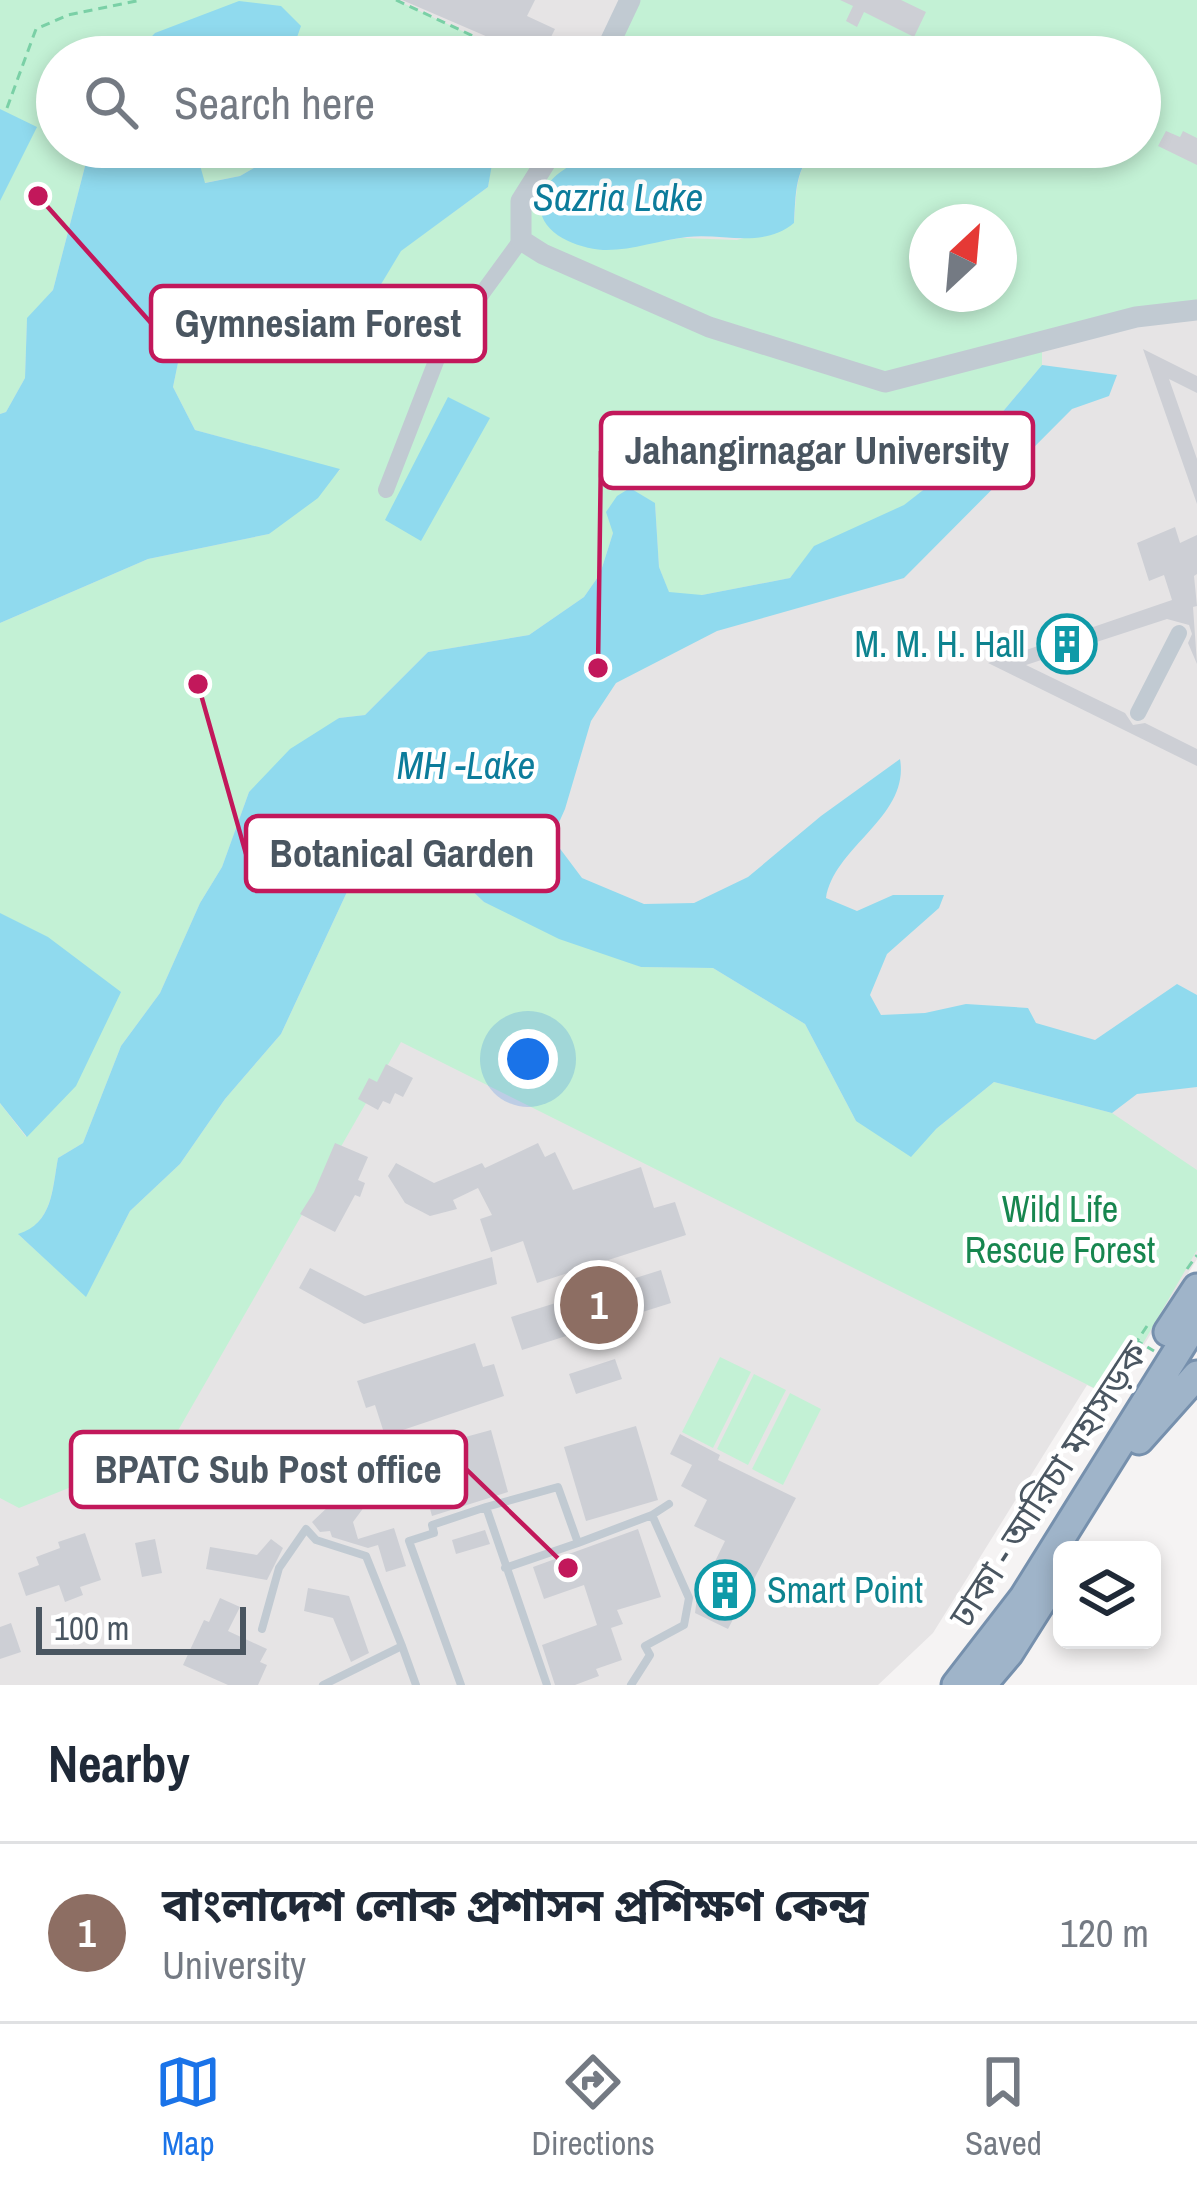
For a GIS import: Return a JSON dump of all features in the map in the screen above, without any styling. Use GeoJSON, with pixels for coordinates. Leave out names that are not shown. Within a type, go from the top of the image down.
{"type":"FeatureCollection","features":[{"type":"Feature","properties":{"kind":"highway"},"geometry":{"type":"LineString","coordinates":[[1050,1570],[1083,1465],[1197,1288]]}},
{"type":"Feature","properties":{"kind":"highway","name":"ঢাকা - আরিচা মহাসড়ক"},"geometry":{"type":"LineString","coordinates":[[983,1685],[1009,1653],[1050,1570],[1197,1320]]}},
{"type":"Feature","properties":{"kind":"highway","name":"ঢাকা - আরিচা মহাসড়ক"},"geometry":{"type":"LineString","coordinates":[[1078,1541],[1197,1349]]}},
{"type":"Feature","properties":{"kind":"highway"},"geometry":{"type":"LineString","coordinates":[[1139,1440],[1197,1375]]}},
{"type":"Feature","properties":{"kind":"highway","name":"ঢাকা - আরিচা মহাসড়ক"},"geometry":{"type":"LineString","coordinates":[[956,1685],[1050,1570]]}},
{"type":"Feature","properties":{"kind":"street"},"geometry":{"type":"LineString","coordinates":[[613,36],[631,0]]}},
{"type":"Feature","properties":{"kind":"street"},"geometry":{"type":"LineString","coordinates":[[386,490],[440,351],[521,240],[521,201],[542,168]]}},
{"type":"Feature","properties":{"kind":"street"},"geometry":{"type":"LineString","coordinates":[[521,240],[709,327],[885,382],[1136,317],[1197,310]]}},
{"type":"Feature","properties":{"kind":"street"},"geometry":{"type":"LineString","coordinates":[[1138,713],[1178,633]]}},
{"type":"Feature","properties":{"kind":"lane"},"geometry":{"type":"LineString","coordinates":[[461,1685],[409,1541],[434,1533],[432,1525],[558,1487],[578,1543]]}},
{"type":"Feature","properties":{"kind":"lane"},"geometry":{"type":"LineString","coordinates":[[505,1568],[652,1515],[669,1504]]}},
{"type":"Feature","properties":{"kind":"lane"},"geometry":{"type":"LineString","coordinates":[[486,1507],[547,1685]]}},
{"type":"Feature","properties":{"kind":"lane"},"geometry":{"type":"LineString","coordinates":[[631,1685],[650,1655],[645,1646],[684,1625],[689,1598],[652,1515]]}},
{"type":"Feature","properties":{"kind":"lane"},"geometry":{"type":"LineString","coordinates":[[262,1628],[279,1568],[306,1528],[316,1540],[365,1556],[416,1685]]}},
{"type":"Feature","properties":{"kind":"lane"},"geometry":{"type":"LineString","coordinates":[[323,1685],[402,1646]]}},
{"type":"Feature","properties":{"kind":"path"},"geometry":{"type":"LineString","coordinates":[[7,108],[36,29],[68,15],[141,0]]}},
{"type":"Feature","properties":{"kind":"path"},"geometry":{"type":"LineString","coordinates":[[396,0],[473,36]]}},
{"type":"Feature","properties":{"kind":"shaded area"},"geometry":{"type":"Polygon","coordinates":[[[0,0],[1197,0],[1197,1259],[1112,1397],[1087,1385],[933,1633],[878,1685],[0,1685],[0,0]]]}},
{"type":"Feature","properties":{"kind":"green space"},"geometry":{"type":"Polygon","coordinates":[[[0,0],[396,0],[473,36],[297,36],[300,26],[280,6],[195,21],[153,36],[36,36],[36,168],[85,168],[53,290],[27,319],[25,378],[6,412],[0,414],[0,0]]]}},
{"type":"Feature","properties":{"kind":"green space","name":"Wild Life Rescue Forest"},"geometry":{"type":"Polygon","coordinates":[[[630,0],[1197,0],[1197,310],[1042,342],[1042,365],[963,459],[901,508],[815,546],[790,578],[697,596],[669,593],[659,567],[655,503],[613,533],[600,574],[584,597],[529,635],[428,652],[365,715],[339,718],[249,792],[222,867],[200,903],[160,993],[121,1046],[83,1143],[58,1158],[45,1213],[19,1235],[86,1296],[130,1211],[180,1164],[225,1099],[281,1034],[353,879],[405,861],[452,872],[484,902],[641,967],[713,968],[805,1024],[856,1121],[936,1129],[994,1082],[1112,1113],[1197,1170],[1197,1250],[1112,1397],[401,1042],[168,1448],[19,1508],[0,1498],[0,1103],[26,1137],[0,916],[0,623],[148,559],[269,534],[340,470],[195,430],[173,387],[185,329],[220,296],[371,301],[400,251],[488,187],[490,168],[568,168],[564,171],[602,250],[682,238],[737,240],[794,223],[803,168],[1161,168],[1161,36],[613,36],[630,0]]]}},
{"type":"Feature","properties":{"kind":"green space"},"geometry":{"type":"Polygon","coordinates":[[[200,168],[254,168],[240,176],[204,183],[200,168]]]}},
{"type":"Feature","properties":{"kind":"green space"},"geometry":{"type":"Polygon","coordinates":[[[720,1357],[751,1372],[713,1448],[682,1432],[720,1357]]]}},
{"type":"Feature","properties":{"kind":"green space"},"geometry":{"type":"Polygon","coordinates":[[[754,1374],[786,1390],[748,1465],[717,1449],[754,1374]]]}},
{"type":"Feature","properties":{"kind":"green space"},"geometry":{"type":"Polygon","coordinates":[[[790,1393],[821,1409],[783,1485],[752,1469],[790,1393]]]}},
{"type":"Feature","properties":{"kind":"water"},"geometry":{"type":"Polygon","coordinates":[[[239,1],[281,6],[301,26],[297,36],[152,36],[239,1]]]}},
{"type":"Feature","properties":{"kind":"water"},"geometry":{"type":"Polygon","coordinates":[[[0,109],[36,129],[0,201],[0,109]]]}},
{"type":"Feature","properties":{"kind":"water"},"geometry":{"type":"Polygon","coordinates":[[[85,168],[201,168],[205,183],[254,168],[491,168],[488,187],[401,251],[371,301],[220,296],[185,329],[173,387],[195,430],[340,469],[318,498],[269,534],[148,559],[0,623],[0,414],[6,412],[25,378],[27,318],[53,290],[85,168]]]}},
{"type":"Feature","properties":{"kind":"water","name":"Sazria Lake"},"geometry":{"type":"Polygon","coordinates":[[[567,168],[803,168],[794,223],[782,231],[756,238],[687,237],[603,250],[558,235],[543,219],[542,197],[567,168]]]}},
{"type":"Feature","properties":{"kind":"water","name":"MH -Lake"},"geometry":{"type":"Polygon","coordinates":[[[1042,365],[1117,375],[1109,396],[1072,409],[904,578],[717,631],[616,683],[591,721],[552,838],[582,878],[644,904],[694,903],[748,877],[900,759],[894,798],[842,862],[826,898],[857,911],[893,895],[944,895],[939,908],[887,954],[870,995],[881,1015],[925,1013],[966,1004],[1028,1008],[1036,1023],[1095,1040],[1177,984],[1197,995],[1197,1087],[1137,1094],[1112,1113],[994,1082],[936,1129],[911,1157],[856,1121],[805,1024],[713,968],[641,967],[559,939],[484,902],[452,872],[405,861],[353,879],[281,1034],[225,1099],[180,1164],[130,1211],[86,1297],[18,1234],[44,1214],[58,1158],[83,1143],[121,1046],[160,993],[200,903],[222,867],[249,792],[290,749],[339,718],[365,715],[428,652],[529,635],[584,597],[600,574],[613,533],[606,512],[630,488],[655,503],[659,567],[669,592],[702,595],[790,578],[814,546],[904,505],[963,459],[1042,365]]]}},
{"type":"Feature","properties":{"kind":"water"},"geometry":{"type":"Polygon","coordinates":[[[448,397],[490,418],[421,541],[385,520],[448,397]]]}},
{"type":"Feature","properties":{"kind":"water"},"geometry":{"type":"Polygon","coordinates":[[[0,913],[48,937],[121,992],[76,1086],[27,1137],[0,1103],[0,913]]]}},
{"type":"Feature","properties":{"kind":"building"},"geometry":{"type":"Polygon","coordinates":[[[402,0],[535,0],[527,16],[555,29],[552,36],[485,36],[402,0]]]}},
{"type":"Feature","properties":{"kind":"building"},"geometry":{"type":"Polygon","coordinates":[[[840,0],[901,0],[926,12],[912,36],[864,12],[857,27],[846,21],[853,6],[840,0]]]}},
{"type":"Feature","properties":{"kind":"building"},"geometry":{"type":"Polygon","coordinates":[[[1166,131],[1180,137],[1183,131],[1197,138],[1197,165],[1161,147],[1166,131]]]}},
{"type":"Feature","properties":{"kind":"building"},"geometry":{"type":"Polygon","coordinates":[[[1143,349],[1197,376],[1197,393],[1169,379],[1197,459],[1197,504],[1143,349]]]}},
{"type":"Feature","properties":{"kind":"building","name":"M. M. H. Hall"},"geometry":{"type":"Polygon","coordinates":[[[1175,527],[1180,543],[1197,535],[1197,606],[1193,607],[1197,664],[1188,643],[1189,625],[1167,619],[1026,665],[1125,713],[1133,725],[1145,723],[1197,749],[1197,766],[988,663],[1172,600],[1164,575],[1149,581],[1137,543],[1175,527]]]}},
{"type":"Feature","properties":{"kind":"building"},"geometry":{"type":"Polygon","coordinates":[[[386,1064],[413,1078],[403,1097],[395,1093],[390,1104],[383,1101],[378,1110],[358,1099],[369,1078],[377,1082],[386,1064]]]}},
{"type":"Feature","properties":{"kind":"building"},"geometry":{"type":"Polygon","coordinates":[[[335,1143],[368,1157],[358,1180],[365,1183],[360,1197],[355,1195],[335,1232],[300,1214],[335,1143]]]}},
{"type":"Feature","properties":{"kind":"building"},"geometry":{"type":"Polygon","coordinates":[[[538,1143],[545,1157],[555,1152],[573,1190],[641,1167],[654,1208],[675,1202],[686,1235],[537,1283],[523,1241],[491,1252],[480,1219],[492,1215],[478,1188],[453,1200],[457,1209],[430,1216],[405,1203],[388,1176],[396,1163],[434,1183],[482,1163],[485,1168],[538,1143]]]}},
{"type":"Feature","properties":{"kind":"building"},"geometry":{"type":"Polygon","coordinates":[[[492,1257],[497,1284],[364,1324],[299,1288],[310,1268],[365,1296],[492,1257]]]}},
{"type":"Feature","properties":{"kind":"building"},"geometry":{"type":"Polygon","coordinates":[[[661,1270],[671,1303],[522,1350],[511,1317],[661,1270]]]}},
{"type":"Feature","properties":{"kind":"building"},"geometry":{"type":"Polygon","coordinates":[[[475,1343],[483,1367],[494,1364],[504,1396],[385,1436],[375,1405],[366,1408],[357,1381],[475,1343]]]}},
{"type":"Feature","properties":{"kind":"building"},"geometry":{"type":"Polygon","coordinates":[[[615,1359],[622,1379],[576,1394],[569,1374],[615,1359]]]}},
{"type":"Feature","properties":{"kind":"building"},"geometry":{"type":"Polygon","coordinates":[[[636,1426],[658,1500],[586,1521],[564,1447],[636,1426]]]}},
{"type":"Feature","properties":{"kind":"building"},"geometry":{"type":"Polygon","coordinates":[[[491,1430],[508,1492],[432,1516],[414,1451],[491,1430]]]}},
{"type":"Feature","properties":{"kind":"building"},"geometry":{"type":"Polygon","coordinates":[[[680,1434],[720,1455],[718,1460],[796,1498],[728,1629],[695,1613],[697,1598],[725,1541],[694,1526],[707,1500],[681,1486],[692,1465],[670,1454],[680,1434]]]}},
{"type":"Feature","properties":{"kind":"building"},"geometry":{"type":"Polygon","coordinates":[[[366,1471],[382,1483],[353,1522],[358,1539],[394,1528],[406,1566],[386,1572],[378,1545],[368,1548],[332,1537],[312,1522],[366,1471]]]}},
{"type":"Feature","properties":{"kind":"building"},"geometry":{"type":"Polygon","coordinates":[[[638,1529],[661,1597],[617,1610],[623,1624],[611,1628],[622,1660],[596,1669],[599,1676],[575,1685],[555,1685],[542,1645],[597,1625],[584,1585],[544,1599],[533,1567],[638,1529]]]}},
{"type":"Feature","properties":{"kind":"building"},"geometry":{"type":"Polygon","coordinates":[[[485,1530],[490,1544],[456,1554],[452,1540],[485,1530]]]}},
{"type":"Feature","properties":{"kind":"building"},"geometry":{"type":"Polygon","coordinates":[[[85,1533],[101,1580],[80,1587],[83,1595],[65,1602],[59,1585],[26,1596],[18,1573],[39,1565],[36,1557],[60,1548],[58,1542],[85,1533]]]}},
{"type":"Feature","properties":{"kind":"building"},"geometry":{"type":"Polygon","coordinates":[[[155,1539],[162,1573],[142,1577],[135,1543],[155,1539]]]}},
{"type":"Feature","properties":{"kind":"building"},"geometry":{"type":"Polygon","coordinates":[[[271,1539],[283,1548],[267,1580],[206,1569],[210,1547],[257,1555],[271,1539]]]}},
{"type":"Feature","properties":{"kind":"building"},"geometry":{"type":"Polygon","coordinates":[[[308,1588],[349,1596],[369,1653],[351,1662],[333,1618],[304,1611],[308,1588]]]}},
{"type":"Feature","properties":{"kind":"building"},"geometry":{"type":"Polygon","coordinates":[[[220,1598],[240,1607],[228,1631],[267,1649],[260,1662],[267,1665],[258,1685],[228,1685],[183,1665],[220,1598]]]}},
{"type":"Feature","properties":{"kind":"building"},"geometry":{"type":"Polygon","coordinates":[[[11,1623],[21,1652],[0,1659],[0,1627],[11,1623]]]}},
{"type":"Feature","properties":{"kind":"place","name":"Gymnesiam Forest"},"geometry":{"type":"Point","coordinates":[38,196]}},
{"type":"Feature","properties":{"kind":"place","name":"M. M. H. Hall"},"geometry":{"type":"Point","coordinates":[1067,644]}},
{"type":"Feature","properties":{"kind":"place","name":"Jahangirnagar University"},"geometry":{"type":"Point","coordinates":[598,668]}},
{"type":"Feature","properties":{"kind":"place","name":"Botanical Garden"},"geometry":{"type":"Point","coordinates":[198,684]}},
{"type":"Feature","properties":{"kind":"place","name":"বাংলাদেশ লোক প্রশাসন প্রশিক্ষণ কেন্দ্র"},"geometry":{"type":"Point","coordinates":[599,1305]}},
{"type":"Feature","properties":{"kind":"place","name":"BPATC Sub Post office"},"geometry":{"type":"Point","coordinates":[568,1568]}},
{"type":"Feature","properties":{"kind":"place","name":"Smart Point"},"geometry":{"type":"Point","coordinates":[725,1590]}}]}
